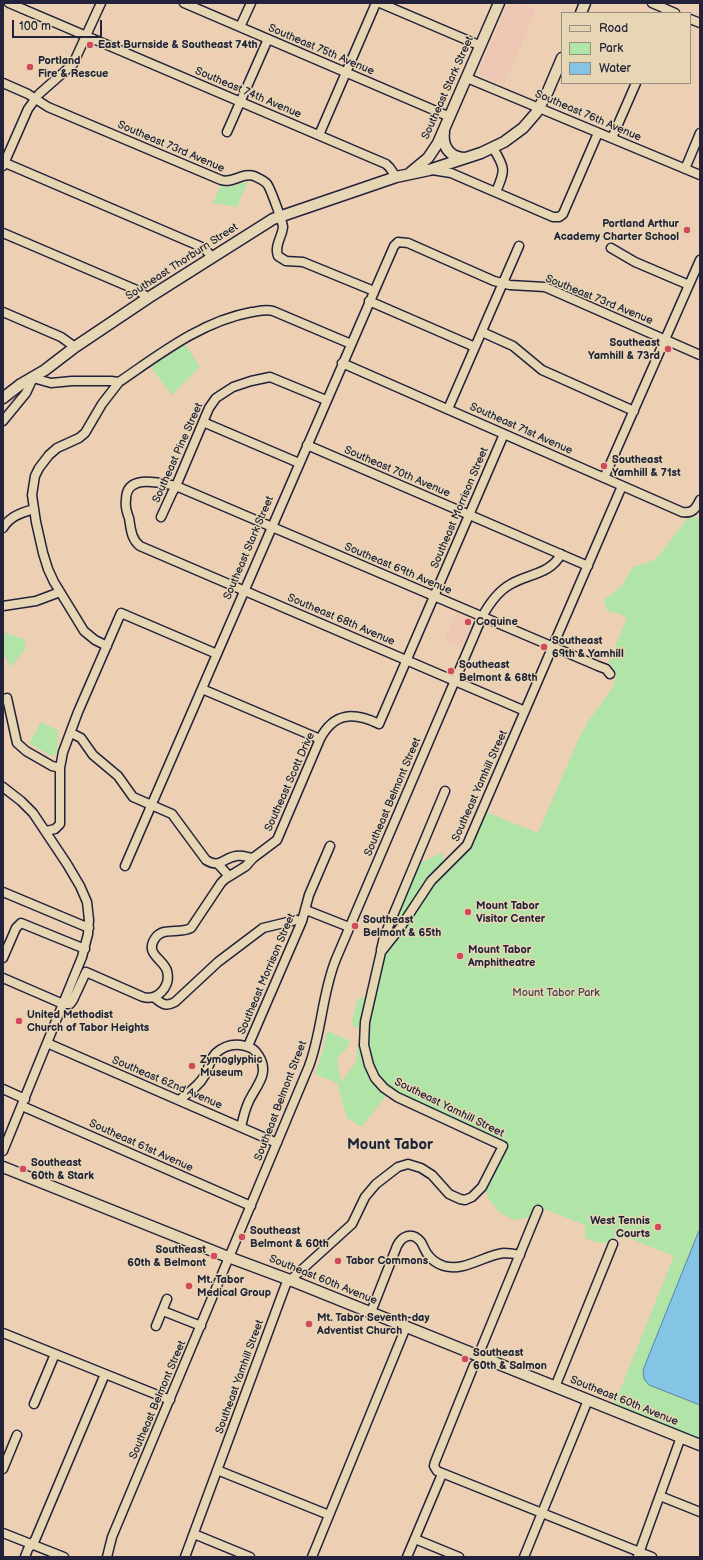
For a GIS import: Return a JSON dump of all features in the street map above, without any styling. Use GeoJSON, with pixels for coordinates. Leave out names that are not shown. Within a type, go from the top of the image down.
{"type":"FeatureCollection","features":[{"type":"Feature","properties":{"kind":"main road","name":"Southeast Stark Street"},"geometry":{"type":"LineString","coordinates":[[407,174],[416,170],[428,158],[444,130],[500,3]]}},
{"type":"Feature","properties":{"kind":"main road"},"geometry":{"type":"LineString","coordinates":[[407,174],[429,170],[466,158],[493,148],[514,136],[523,128],[539,108],[561,60]]}},
{"type":"Feature","properties":{"kind":"main road"},"geometry":{"type":"LineString","coordinates":[[444,130],[444,143],[448,151],[455,156],[466,158]]}},
{"type":"Feature","properties":{"kind":"main road","name":"Southeast Thorburn Street"},"geometry":{"type":"LineString","coordinates":[[33,378],[148,298],[266,223],[281,216],[407,174]]}},
{"type":"Feature","properties":{"kind":"main road"},"geometry":{"type":"LineString","coordinates":[[4,396],[33,378]]}},
{"type":"Feature","properties":{"kind":"main road","name":"Southeast 60th Avenue"},"geometry":{"type":"LineString","coordinates":[[3,1167],[371,1312],[406,1327],[476,1361],[555,1387],[700,1445]]}},
{"type":"Feature","properties":{"kind":"street","name":"Southeast 74th Avenue"},"geometry":{"type":"LineString","coordinates":[[10,3],[386,164],[396,178]]}},
{"type":"Feature","properties":{"kind":"street"},"geometry":{"type":"LineString","coordinates":[[101,3],[76,60],[70,68],[35,99],[25,115],[4,163],[204,248],[212,257]]}},
{"type":"Feature","properties":{"kind":"street","name":"Southeast 75th Avenue"},"geometry":{"type":"LineString","coordinates":[[184,3],[450,117]]}},
{"type":"Feature","properties":{"kind":"street"},"geometry":{"type":"LineString","coordinates":[[240,27],[251,3]]}},
{"type":"Feature","properties":{"kind":"street"},"geometry":{"type":"LineString","coordinates":[[319,135],[376,3]]}},
{"type":"Feature","properties":{"kind":"street"},"geometry":{"type":"LineString","coordinates":[[380,3],[481,46]]}},
{"type":"Feature","properties":{"kind":"street"},"geometry":{"type":"LineString","coordinates":[[652,3],[670,10]]}},
{"type":"Feature","properties":{"kind":"street"},"geometry":{"type":"LineString","coordinates":[[227,132],[268,39]]}},
{"type":"Feature","properties":{"kind":"street","name":"Southeast 76th Avenue"},"geometry":{"type":"LineString","coordinates":[[466,78],[700,175]]}},
{"type":"Feature","properties":{"kind":"street","name":"Southeast 73rd Avenue"},"geometry":{"type":"LineString","coordinates":[[3,83],[28,94],[48,107],[221,180],[228,181],[248,175],[262,180],[270,187],[276,207],[281,216]]}},
{"type":"Feature","properties":{"kind":"street"},"geometry":{"type":"LineString","coordinates":[[612,138],[636,84]]}},
{"type":"Feature","properties":{"kind":"street"},"geometry":{"type":"LineString","coordinates":[[685,169],[700,132]]}},
{"type":"Feature","properties":{"kind":"street"},"geometry":{"type":"LineString","coordinates":[[429,170],[451,173],[553,216],[560,217],[563,214],[598,133]]}},
{"type":"Feature","properties":{"kind":"street"},"geometry":{"type":"LineString","coordinates":[[493,148],[502,162],[504,171],[496,192]]}},
{"type":"Feature","properties":{"kind":"street"},"geometry":{"type":"LineString","coordinates":[[281,216],[283,228],[276,252],[281,259],[303,262],[374,292]]}},
{"type":"Feature","properties":{"kind":"street"},"geometry":{"type":"LineString","coordinates":[[3,233],[139,291],[148,298]]}},
{"type":"Feature","properties":{"kind":"street","name":"Southeast 73rd Avenue"},"geometry":{"type":"LineString","coordinates":[[398,242],[408,243],[502,284],[545,287],[700,355]]}},
{"type":"Feature","properties":{"kind":"street","name":"Southeast Stark Street"},"geometry":{"type":"LineString","coordinates":[[125,866],[391,250],[398,242]]}},
{"type":"Feature","properties":{"kind":"street"},"geometry":{"type":"LineString","coordinates":[[448,409],[519,246]]}},
{"type":"Feature","properties":{"kind":"street"},"geometry":{"type":"LineString","coordinates":[[612,248],[635,262],[689,286]]}},
{"type":"Feature","properties":{"kind":"street"},"geometry":{"type":"LineString","coordinates":[[604,478],[700,260]]}},
{"type":"Feature","properties":{"kind":"street"},"geometry":{"type":"LineString","coordinates":[[369,301],[475,347]]}},
{"type":"Feature","properties":{"kind":"street"},"geometry":{"type":"LineString","coordinates":[[107,646],[95,640],[84,631],[60,592],[46,563],[32,495],[39,468],[48,455],[57,448],[79,438],[85,433],[102,404],[119,382],[177,343],[210,325],[233,316],[270,310],[351,344]]}},
{"type":"Feature","properties":{"kind":"street"},"geometry":{"type":"LineString","coordinates":[[3,312],[62,337],[76,347]]}},
{"type":"Feature","properties":{"kind":"street"},"geometry":{"type":"LineString","coordinates":[[482,332],[513,346],[542,370],[634,411]]}},
{"type":"Feature","properties":{"kind":"street","name":"Southeast 71st Avenue"},"geometry":{"type":"LineString","coordinates":[[342,363],[682,512],[691,512],[695,510],[700,500]]}},
{"type":"Feature","properties":{"kind":"street"},"geometry":{"type":"LineString","coordinates":[[33,378],[51,383],[72,381],[119,382]]}},
{"type":"Feature","properties":{"kind":"street","name":"Southeast Thorburn Street"},"geometry":{"type":"LineString","coordinates":[[3,421],[26,393],[33,378]]}},
{"type":"Feature","properties":{"kind":"street","name":"Southeast Pine Street"},"geometry":{"type":"LineString","coordinates":[[161,517],[203,422],[213,402],[220,395],[233,387],[245,383],[266,378],[273,378],[326,400]]}},
{"type":"Feature","properties":{"kind":"street"},"geometry":{"type":"LineString","coordinates":[[203,422],[299,463]]}},
{"type":"Feature","properties":{"kind":"street","name":"Southeast Morrison Street"},"geometry":{"type":"LineString","coordinates":[[379,724],[504,434]]}},
{"type":"Feature","properties":{"kind":"street","name":"Southeast 70th Avenue"},"geometry":{"type":"LineString","coordinates":[[307,446],[588,566]]}},
{"type":"Feature","properties":{"kind":"street","name":"Southeast 69th Avenue"},"geometry":{"type":"LineString","coordinates":[[148,550],[140,546],[132,536],[126,500],[126,494],[135,483],[144,481],[176,486],[598,666],[610,674]]}},
{"type":"Feature","properties":{"kind":"street","name":"Southeast Yamhill Street"},"geometry":{"type":"LineString","coordinates":[[185,1557],[284,1289],[290,1280],[352,1224],[365,1197],[376,1184],[398,1167],[408,1164],[420,1168],[432,1175],[449,1194],[465,1200],[472,1197],[482,1187],[503,1146],[397,1097],[384,1088],[375,1078],[366,1055],[364,1035],[367,1012],[381,952],[400,928],[431,881],[467,845],[622,486]]}},
{"type":"Feature","properties":{"kind":"street"},"geometry":{"type":"LineString","coordinates":[[3,528],[10,519],[17,514],[34,509]]}},
{"type":"Feature","properties":{"kind":"street","name":"Southeast 68th Avenue"},"geometry":{"type":"LineString","coordinates":[[148,550],[525,711]]}},
{"type":"Feature","properties":{"kind":"street","name":"Southeast Belmont Street"},"geometry":{"type":"LineString","coordinates":[[109,1556],[112,1537],[313,1056],[329,978],[349,927],[482,617],[492,602],[504,589],[550,567],[556,563],[561,554]]}},
{"type":"Feature","properties":{"kind":"street"},"geometry":{"type":"LineString","coordinates":[[3,606],[36,601],[60,592]]}},
{"type":"Feature","properties":{"kind":"street"},"geometry":{"type":"LineString","coordinates":[[46,831],[55,829],[60,824],[60,768],[63,752],[78,712],[121,613],[217,654]]}},
{"type":"Feature","properties":{"kind":"street"},"geometry":{"type":"LineString","coordinates":[[202,689],[320,739]]}},
{"type":"Feature","properties":{"kind":"street"},"geometry":{"type":"LineString","coordinates":[[7,698],[17,743],[26,751],[52,766],[60,768]]}},
{"type":"Feature","properties":{"kind":"street","name":"Southeast Scott Drive"},"geometry":{"type":"LineString","coordinates":[[155,998],[163,990],[168,978],[166,969],[155,957],[153,952],[156,937],[165,931],[183,931],[191,928],[221,883],[229,876],[246,866],[253,858],[276,840],[320,739],[329,725],[335,720],[343,717],[361,716],[379,724]]}},
{"type":"Feature","properties":{"kind":"street"},"geometry":{"type":"LineString","coordinates":[[70,733],[81,738],[94,755],[118,776],[133,796],[151,806],[172,814],[206,860],[210,863],[218,864],[235,856],[253,858]]}},
{"type":"Feature","properties":{"kind":"street"},"geometry":{"type":"LineString","coordinates":[[3,788],[27,806],[68,864],[87,902],[89,928],[85,949],[3,1151]]}},
{"type":"Feature","properties":{"kind":"street"},"geometry":{"type":"LineString","coordinates":[[381,952],[384,937],[445,791]]}},
{"type":"Feature","properties":{"kind":"street","name":"Southeast Morrison Street"},"geometry":{"type":"LineString","coordinates":[[240,1127],[249,1102],[260,1084],[263,1071],[263,1066],[259,1056],[248,1046],[302,921],[309,895],[330,846]]}},
{"type":"Feature","properties":{"kind":"street"},"geometry":{"type":"LineString","coordinates":[[218,864],[229,876]]}},
{"type":"Feature","properties":{"kind":"street"},"geometry":{"type":"LineString","coordinates":[[3,892],[89,928]]}},
{"type":"Feature","properties":{"kind":"street"},"geometry":{"type":"LineString","coordinates":[[306,910],[349,927]]}},
{"type":"Feature","properties":{"kind":"street"},"geometry":{"type":"LineString","coordinates":[[3,978],[63,1004],[70,1004],[86,972],[143,997],[150,999],[155,998],[162,1004],[166,1005],[175,1002],[218,962],[263,928],[296,920],[302,921]]}},
{"type":"Feature","properties":{"kind":"street"},"geometry":{"type":"LineString","coordinates":[[3,958],[19,923],[24,923],[85,949]]}},
{"type":"Feature","properties":{"kind":"street","name":"Southeast 62nd Avenue"},"geometry":{"type":"LineString","coordinates":[[47,1043],[277,1143]]}},
{"type":"Feature","properties":{"kind":"street"},"geometry":{"type":"LineString","coordinates":[[179,1100],[194,1089],[200,1082],[217,1052],[232,1045],[248,1046]]}},
{"type":"Feature","properties":{"kind":"street","name":"Southeast 61st Avenue"},"geometry":{"type":"LineString","coordinates":[[3,1089],[24,1102],[251,1206]]}},
{"type":"Feature","properties":{"kind":"street"},"geometry":{"type":"LineString","coordinates":[[538,1210],[434,1465],[437,1471],[442,1474],[639,1554],[652,1557]]}},
{"type":"Feature","properties":{"kind":"street"},"geometry":{"type":"LineString","coordinates":[[371,1312],[397,1246],[404,1237],[412,1236],[418,1239],[431,1259],[444,1266],[464,1266],[503,1253],[520,1255]]}},
{"type":"Feature","properties":{"kind":"street"},"geometry":{"type":"LineString","coordinates":[[555,1387],[612,1244]]}},
{"type":"Feature","properties":{"kind":"street"},"geometry":{"type":"LineString","coordinates":[[156,1326],[167,1299]]}},
{"type":"Feature","properties":{"kind":"street"},"geometry":{"type":"LineString","coordinates":[[162,1311],[201,1326]]}},
{"type":"Feature","properties":{"kind":"street"},"geometry":{"type":"LineString","coordinates":[[312,1557],[406,1327]]}},
{"type":"Feature","properties":{"kind":"street"},"geometry":{"type":"LineString","coordinates":[[3,1332],[170,1400]]}},
{"type":"Feature","properties":{"kind":"street"},"geometry":{"type":"LineString","coordinates":[[34,1404],[55,1354]]}},
{"type":"Feature","properties":{"kind":"street"},"geometry":{"type":"LineString","coordinates":[[25,1557],[35,1540],[105,1374]]}},
{"type":"Feature","properties":{"kind":"street"},"geometry":{"type":"LineString","coordinates":[[524,1557],[588,1400]]}},
{"type":"Feature","properties":{"kind":"street"},"geometry":{"type":"LineString","coordinates":[[3,1469],[17,1435]]}},
{"type":"Feature","properties":{"kind":"street"},"geometry":{"type":"LineString","coordinates":[[639,1554],[681,1437]]}},
{"type":"Feature","properties":{"kind":"street"},"geometry":{"type":"LineString","coordinates":[[217,1470],[329,1515]]}},
{"type":"Feature","properties":{"kind":"street"},"geometry":{"type":"LineString","coordinates":[[407,1557],[442,1474]]}},
{"type":"Feature","properties":{"kind":"street"},"geometry":{"type":"LineString","coordinates":[[660,1496],[700,1512]]}},
{"type":"Feature","properties":{"kind":"street"},"geometry":{"type":"LineString","coordinates":[[3,1533],[64,1557]]}},
{"type":"Feature","properties":{"kind":"street"},"geometry":{"type":"LineString","coordinates":[[194,1534],[250,1557]]}},
{"type":"Feature","properties":{"kind":"street"},"geometry":{"type":"LineString","coordinates":[[415,1539],[459,1557]]}},
{"type":"Feature","properties":{"kind":"shaded area"},"geometry":{"type":"Polygon","coordinates":[[[508,3],[521,3],[536,10],[504,85],[478,74],[508,3]]]}},
{"type":"Feature","properties":{"kind":"shaded area"},"geometry":{"type":"Polygon","coordinates":[[[457,611],[475,619],[462,648],[444,640],[457,611]]]}},
{"type":"Feature","properties":{"kind":"green space"},"geometry":{"type":"Polygon","coordinates":[[[248,181],[237,207],[213,203],[221,185],[230,187],[248,181]]]}},
{"type":"Feature","properties":{"kind":"green space"},"geometry":{"type":"Polygon","coordinates":[[[185,344],[200,367],[172,395],[151,367],[185,344]]]}},
{"type":"Feature","properties":{"kind":"green space","name":"Mount Tabor Park"},"geometry":{"type":"Polygon","coordinates":[[[699,517],[700,1440],[614,1405],[674,1256],[623,1236],[621,1240],[614,1237],[610,1243],[596,1242],[585,1238],[585,1225],[534,1205],[531,1217],[514,1220],[500,1213],[489,1199],[484,1185],[493,1164],[502,1159],[499,1153],[506,1143],[487,1140],[400,1104],[394,1095],[386,1095],[362,1127],[347,1118],[338,1086],[339,1084],[315,1074],[327,1031],[350,1041],[345,1051],[341,1053],[337,1060],[341,1082],[356,1062],[357,1046],[366,1037],[362,1031],[351,1024],[358,999],[371,994],[369,979],[393,936],[386,924],[418,864],[443,852],[445,872],[447,873],[466,853],[481,818],[483,819],[486,812],[538,833],[579,738],[589,720],[614,686],[616,675],[612,665],[608,663],[627,618],[620,614],[607,611],[604,600],[621,587],[633,567],[655,560],[688,518],[699,517]]]}},
{"type":"Feature","properties":{"kind":"green space"},"geometry":{"type":"Polygon","coordinates":[[[3,632],[24,639],[26,648],[11,667],[3,653],[3,632]]]}},
{"type":"Feature","properties":{"kind":"green space"},"geometry":{"type":"Polygon","coordinates":[[[40,722],[58,730],[57,747],[54,756],[51,756],[29,743],[40,722]]]}},
{"type":"Feature","properties":{"kind":"water"},"geometry":{"type":"Polygon","coordinates":[[[700,1230],[700,1405],[649,1385],[644,1379],[643,1370],[700,1230]]]}},
{"type":"Feature","properties":{"kind":"place","name":"East Burnside & Southeast 74th"},"geometry":{"type":"Point","coordinates":[90,45]}},
{"type":"Feature","properties":{"kind":"place","name":"Portland Fire & Rescue"},"geometry":{"type":"Point","coordinates":[30,67]}},
{"type":"Feature","properties":{"kind":"place","name":"Portland Arthur Academy Charter School"},"geometry":{"type":"Point","coordinates":[687,230]}},
{"type":"Feature","properties":{"kind":"place","name":"Southeast Yamhill & 73rd"},"geometry":{"type":"Point","coordinates":[668,349]}},
{"type":"Feature","properties":{"kind":"place","name":"Southeast Yamhill & 71st"},"geometry":{"type":"Point","coordinates":[604,466]}},
{"type":"Feature","properties":{"kind":"place","name":"Coquine"},"geometry":{"type":"Point","coordinates":[468,622]}},
{"type":"Feature","properties":{"kind":"place","name":"Southeast 69th & Yamhill"},"geometry":{"type":"Point","coordinates":[544,647]}},
{"type":"Feature","properties":{"kind":"place","name":"Southeast Belmont & 68th"},"geometry":{"type":"Point","coordinates":[451,671]}},
{"type":"Feature","properties":{"kind":"place","name":"Mount Tabor Visitor Center"},"geometry":{"type":"Point","coordinates":[468,912]}},
{"type":"Feature","properties":{"kind":"place","name":"Southeast Belmont & 65th"},"geometry":{"type":"Point","coordinates":[355,926]}},
{"type":"Feature","properties":{"kind":"place","name":"Mount Tabor Amphitheatre"},"geometry":{"type":"Point","coordinates":[460,956]}},
{"type":"Feature","properties":{"kind":"place","name":"United Methodist Church of Tabor Heights"},"geometry":{"type":"Point","coordinates":[19,1021]}},
{"type":"Feature","properties":{"kind":"place","name":"Zymoglyphic Museum"},"geometry":{"type":"Point","coordinates":[192,1066]}},
{"type":"Feature","properties":{"kind":"place","name":"Southeast 60th & Stark"},"geometry":{"type":"Point","coordinates":[23,1169]}},
{"type":"Feature","properties":{"kind":"place","name":"West Tennis Courts"},"geometry":{"type":"Point","coordinates":[658,1227]}},
{"type":"Feature","properties":{"kind":"place","name":"Southeast Belmont & 60th"},"geometry":{"type":"Point","coordinates":[242,1237]}},
{"type":"Feature","properties":{"kind":"place","name":"Southeast 60th & Belmont"},"geometry":{"type":"Point","coordinates":[214,1256]}},
{"type":"Feature","properties":{"kind":"place","name":"Tabor Commons"},"geometry":{"type":"Point","coordinates":[338,1261]}},
{"type":"Feature","properties":{"kind":"place","name":"Mt. Tabor Medical Group"},"geometry":{"type":"Point","coordinates":[189,1286]}},
{"type":"Feature","properties":{"kind":"place","name":"Mt. Tabor Seventh-day Adventist Church"},"geometry":{"type":"Point","coordinates":[309,1324]}},
{"type":"Feature","properties":{"kind":"place","name":"Southeast 60th & Salmon"},"geometry":{"type":"Point","coordinates":[465,1359]}},
{"type":"Feature","properties":{"kind":"district","name":"Mount Tabor"},"geometry":{"type":"Point","coordinates":[390,1145]}}]}
